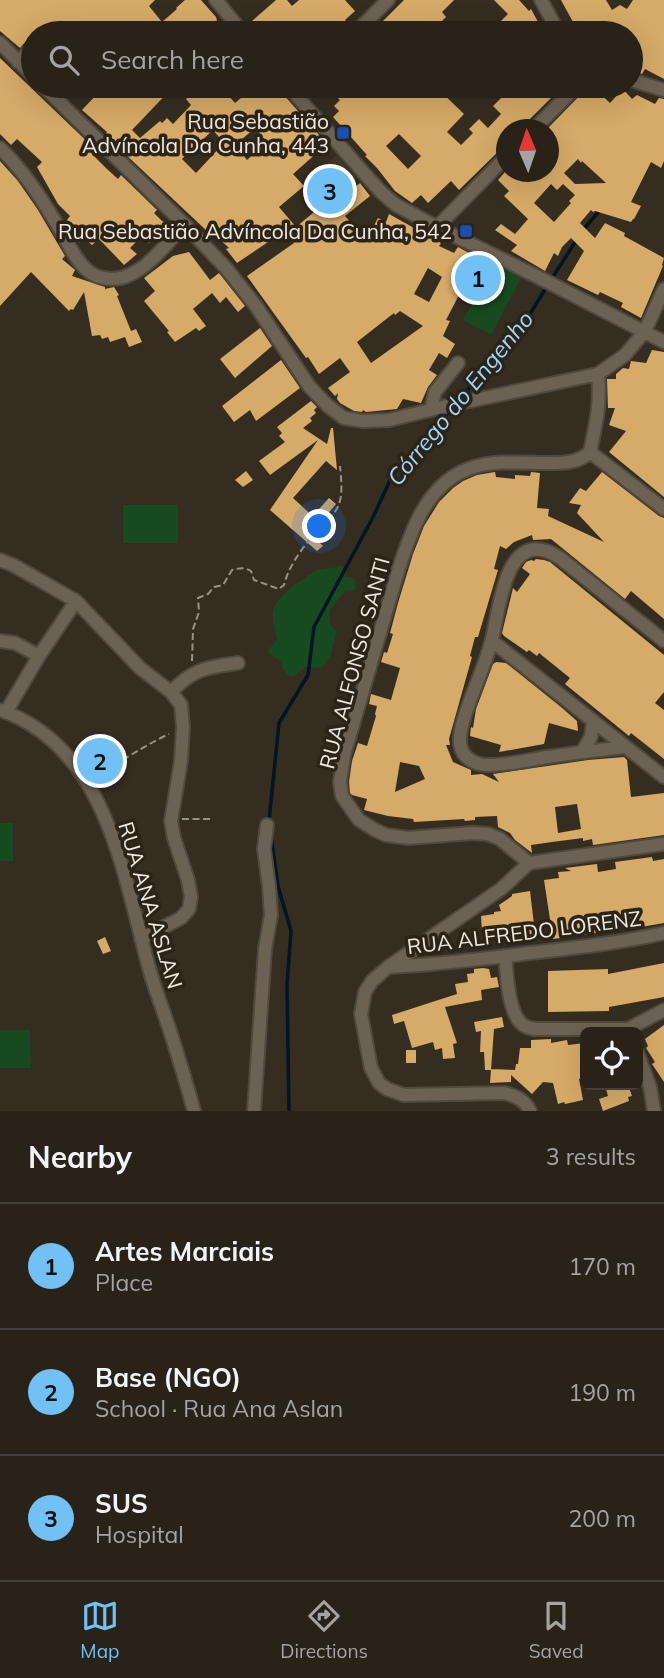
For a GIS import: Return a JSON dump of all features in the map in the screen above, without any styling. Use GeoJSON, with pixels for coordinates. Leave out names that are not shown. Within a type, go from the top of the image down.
{"type":"FeatureCollection","features":[{"type":"Feature","properties":{"kind":"street"},"geometry":{"type":"LineString","coordinates":[[216,0],[233,21]]}},
{"type":"Feature","properties":{"kind":"street"},"geometry":{"type":"LineString","coordinates":[[367,21],[388,0]]}},
{"type":"Feature","properties":{"kind":"street"},"geometry":{"type":"LineString","coordinates":[[541,0],[552,21]]}},
{"type":"Feature","properties":{"kind":"street"},"geometry":{"type":"LineString","coordinates":[[0,43],[21,65]]}},
{"type":"Feature","properties":{"kind":"street"},"geometry":{"type":"LineString","coordinates":[[18,62],[21,59]]}},
{"type":"Feature","properties":{"kind":"street"},"geometry":{"type":"LineString","coordinates":[[643,84],[664,90]]}},
{"type":"Feature","properties":{"kind":"street"},"geometry":{"type":"LineString","coordinates":[[55,98],[226,268],[256,306],[309,386],[338,415],[354,421],[389,420],[598,374],[625,355],[645,331],[664,289]]}},
{"type":"Feature","properties":{"kind":"street"},"geometry":{"type":"LineString","coordinates":[[303,98],[382,193],[396,205],[664,342]]}},
{"type":"Feature","properties":{"kind":"street"},"geometry":{"type":"LineString","coordinates":[[544,119],[565,98]]}},
{"type":"Feature","properties":{"kind":"street"},"geometry":{"type":"LineString","coordinates":[[0,148],[26,176],[78,259],[88,271],[98,277],[107,279],[131,275],[150,261],[185,225]]}},
{"type":"Feature","properties":{"kind":"street"},"geometry":{"type":"LineString","coordinates":[[437,227],[496,167]]}},
{"type":"Feature","properties":{"kind":"street"},"geometry":{"type":"LineString","coordinates":[[431,410],[435,392],[458,363]]}},
{"type":"Feature","properties":{"kind":"street"},"geometry":{"type":"LineString","coordinates":[[598,374],[600,407],[590,452],[664,509]]}},
{"type":"Feature","properties":{"kind":"street","name":"RUA ALFONSO SANTI"},"geometry":{"type":"LineString","coordinates":[[529,863],[500,839],[488,834],[408,838],[386,835],[375,830],[359,820],[342,796],[340,782],[344,755],[407,543],[425,504],[446,482],[460,472],[474,467],[496,463],[576,461],[590,452]]}},
{"type":"Feature","properties":{"kind":"street"},"geometry":{"type":"LineString","coordinates":[[626,747],[486,765],[467,758],[462,751],[462,724],[492,641],[512,565],[528,550],[546,551],[560,558],[664,641]]}},
{"type":"Feature","properties":{"kind":"street"},"geometry":{"type":"LineString","coordinates":[[0,560],[76,601],[140,668],[171,692],[181,705],[181,761],[171,821],[190,887],[191,903],[181,918],[141,939]]}},
{"type":"Feature","properties":{"kind":"street"},"geometry":{"type":"LineString","coordinates":[[3,711],[76,601]]}},
{"type":"Feature","properties":{"kind":"street"},"geometry":{"type":"LineString","coordinates":[[0,640],[15,643],[39,656]]}},
{"type":"Feature","properties":{"kind":"street"},"geometry":{"type":"LineString","coordinates":[[492,641],[664,777]]}},
{"type":"Feature","properties":{"kind":"street"},"geometry":{"type":"LineString","coordinates":[[171,692],[194,673],[238,663]]}},
{"type":"Feature","properties":{"kind":"street","name":"RUA ANA ASLAN"},"geometry":{"type":"LineString","coordinates":[[3,711],[51,739],[63,751],[86,779],[107,822],[194,1111]]}},
{"type":"Feature","properties":{"kind":"street"},"geometry":{"type":"LineString","coordinates":[[582,752],[591,737],[593,721]]}},
{"type":"Feature","properties":{"kind":"street"},"geometry":{"type":"LineString","coordinates":[[254,1111],[265,949],[271,915],[264,849],[267,825]]}},
{"type":"Feature","properties":{"kind":"street"},"geometry":{"type":"LineString","coordinates":[[530,1111],[520,1098],[504,1093],[404,1095],[387,1089],[379,1083],[371,1068],[361,1014],[365,992],[372,981],[388,967],[501,889],[529,863],[664,844]]}},
{"type":"Feature","properties":{"kind":"street","name":"RUA ALFREDO LORENZ"},"geometry":{"type":"LineString","coordinates":[[388,967],[505,956],[664,933]]}},
{"type":"Feature","properties":{"kind":"street"},"geometry":{"type":"LineString","coordinates":[[505,956],[514,1013],[522,1025],[535,1029],[580,1030]]}},
{"type":"Feature","properties":{"kind":"street"},"geometry":{"type":"LineString","coordinates":[[635,1027],[664,1010]]}},
{"type":"Feature","properties":{"kind":"street"},"geometry":{"type":"LineString","coordinates":[[643,1068],[654,1111]]}},
{"type":"Feature","properties":{"kind":"path"},"geometry":{"type":"LineString","coordinates":[[194,673],[192,640],[200,612],[198,598],[208,594],[214,587],[223,585],[232,569],[239,568],[251,571],[254,580],[279,589],[303,547],[339,505],[340,466]]}},
{"type":"Feature","properties":{"kind":"path"},"geometry":{"type":"LineString","coordinates":[[86,779],[183,727]]}},
{"type":"Feature","properties":{"kind":"path"},"geometry":{"type":"LineString","coordinates":[[171,821],[212,819]]}},
{"type":"Feature","properties":{"kind":"shaded area"},"geometry":{"type":"Polygon","coordinates":[[[336,156],[358,177],[328,203],[308,179],[336,156]]]}},
{"type":"Feature","properties":{"kind":"green space"},"geometry":{"type":"Polygon","coordinates":[[[494,264],[521,278],[491,335],[463,320],[494,264]]]}},
{"type":"Feature","properties":{"kind":"green space"},"geometry":{"type":"Polygon","coordinates":[[[123,505],[178,505],[178,543],[123,543],[123,505]]]}},
{"type":"Feature","properties":{"kind":"green space"},"geometry":{"type":"Polygon","coordinates":[[[346,567],[345,577],[354,578],[356,587],[354,591],[344,592],[329,611],[330,624],[337,632],[330,657],[322,668],[305,667],[295,676],[290,676],[283,670],[282,661],[268,651],[277,639],[273,618],[275,606],[307,576],[320,569],[346,567]]]}},
{"type":"Feature","properties":{"kind":"green space"},"geometry":{"type":"Polygon","coordinates":[[[0,823],[13,823],[13,861],[0,861],[0,823]]]}},
{"type":"Feature","properties":{"kind":"green space"},"geometry":{"type":"Polygon","coordinates":[[[0,1030],[30,1030],[31,1068],[0,1068],[0,1030]]]}},
{"type":"Feature","properties":{"kind":"building"},"geometry":{"type":"Polygon","coordinates":[[[0,0],[155,0],[149,6],[161,21],[21,21],[20,48],[0,31],[0,0]]]}},
{"type":"Feature","properties":{"kind":"building"},"geometry":{"type":"Polygon","coordinates":[[[185,0],[201,0],[217,21],[163,21],[185,0]]]}},
{"type":"Feature","properties":{"kind":"building"},"geometry":{"type":"Polygon","coordinates":[[[276,0],[287,0],[292,6],[299,0],[345,0],[355,11],[346,21],[252,21],[276,0]]]}},
{"type":"Feature","properties":{"kind":"building"},"geometry":{"type":"Polygon","coordinates":[[[404,0],[454,0],[442,12],[446,17],[442,21],[383,21],[404,0]]]}},
{"type":"Feature","properties":{"kind":"building"},"geometry":{"type":"Polygon","coordinates":[[[494,0],[519,0],[529,11],[531,9],[538,21],[501,21],[508,14],[494,0]]]}},
{"type":"Feature","properties":{"kind":"building"},"geometry":{"type":"Polygon","coordinates":[[[561,0],[606,0],[612,10],[620,5],[627,9],[633,0],[664,0],[664,79],[645,69],[643,72],[643,21],[572,21],[561,0]]]}},
{"type":"Feature","properties":{"kind":"building"},"geometry":{"type":"Polygon","coordinates":[[[0,58],[21,78],[21,98],[42,98],[98,152],[94,156],[107,169],[118,179],[121,175],[157,210],[154,213],[169,224],[149,243],[142,236],[130,248],[137,254],[124,265],[99,239],[92,245],[84,238],[79,243],[67,220],[70,216],[58,204],[37,167],[42,162],[17,139],[11,145],[0,134],[0,58]]]}},
{"type":"Feature","properties":{"kind":"building"},"geometry":{"type":"Polygon","coordinates":[[[93,98],[163,98],[132,130],[140,138],[167,118],[173,124],[191,105],[187,98],[231,98],[235,103],[241,98],[287,98],[327,144],[293,174],[304,186],[279,207],[296,227],[325,203],[318,195],[342,174],[354,188],[360,183],[370,196],[345,216],[351,223],[348,226],[366,241],[378,218],[386,222],[389,214],[441,243],[439,246],[454,253],[458,247],[492,265],[486,278],[484,277],[477,290],[474,289],[471,296],[463,292],[459,295],[446,320],[450,321],[443,336],[455,344],[447,358],[439,353],[429,370],[437,375],[421,403],[403,399],[397,409],[362,412],[354,411],[340,403],[337,399],[338,393],[335,396],[328,388],[350,372],[340,358],[319,374],[247,276],[294,243],[286,230],[237,263],[226,249],[229,248],[210,230],[208,232],[82,110],[93,98]],[[255,128],[235,145],[247,160],[267,142],[255,128]],[[213,130],[182,159],[196,173],[224,143],[213,130]],[[428,268],[414,294],[429,302],[442,277],[428,268]],[[400,311],[357,342],[371,363],[423,326],[400,311]]]}},
{"type":"Feature","properties":{"kind":"building"},"geometry":{"type":"Polygon","coordinates":[[[338,98],[447,98],[464,114],[447,132],[461,145],[473,133],[469,129],[479,119],[488,128],[496,119],[496,154],[459,190],[451,181],[428,203],[421,195],[412,203],[395,191],[333,117],[339,111],[334,106],[340,100],[338,98]],[[399,134],[386,146],[408,169],[421,156],[399,134]]]}},
{"type":"Feature","properties":{"kind":"building"},"geometry":{"type":"Polygon","coordinates":[[[501,98],[551,98],[530,119],[496,119],[501,114],[493,106],[501,98]]]}},
{"type":"Feature","properties":{"kind":"building"},"geometry":{"type":"Polygon","coordinates":[[[577,98],[605,98],[610,103],[615,98],[643,98],[655,104],[659,98],[664,99],[664,161],[661,168],[651,162],[631,202],[641,206],[634,219],[631,222],[591,210],[580,223],[595,238],[605,223],[664,258],[641,318],[621,307],[623,303],[567,280],[584,251],[571,238],[558,256],[554,253],[545,271],[511,251],[517,245],[495,230],[501,224],[515,234],[528,219],[504,196],[509,191],[500,182],[559,182],[559,119],[557,119],[577,98]],[[578,159],[564,173],[575,184],[606,183],[582,161],[581,163],[578,159]],[[551,184],[534,203],[554,222],[575,195],[563,184],[557,190],[551,184]]]}},
{"type":"Feature","properties":{"kind":"building"},"geometry":{"type":"Polygon","coordinates":[[[0,161],[38,210],[65,256],[62,259],[75,270],[72,276],[105,289],[114,287],[131,331],[136,329],[142,342],[129,347],[125,337],[110,342],[108,337],[102,339],[100,335],[92,336],[84,292],[73,310],[69,311],[31,272],[0,306],[0,161]]]}},
{"type":"Feature","properties":{"kind":"building"},"geometry":{"type":"Polygon","coordinates":[[[189,252],[210,280],[219,273],[245,306],[238,312],[226,297],[220,303],[212,293],[193,309],[206,326],[199,331],[196,328],[175,342],[144,301],[155,291],[144,278],[173,256],[189,252]]]}},
{"type":"Feature","properties":{"kind":"building"},"geometry":{"type":"Polygon","coordinates":[[[260,328],[272,346],[235,378],[220,359],[260,328]]]}},
{"type":"Feature","properties":{"kind":"building"},"geometry":{"type":"Polygon","coordinates":[[[652,350],[664,352],[664,497],[609,452],[626,431],[609,425],[615,408],[608,408],[607,379],[616,379],[616,374],[623,368],[629,369],[631,361],[646,363],[652,350]]]}},
{"type":"Feature","properties":{"kind":"building"},"geometry":{"type":"Polygon","coordinates":[[[281,360],[300,388],[256,421],[250,410],[234,422],[222,406],[281,360]]]}},
{"type":"Feature","properties":{"kind":"building"},"geometry":{"type":"Polygon","coordinates":[[[311,401],[317,407],[314,410],[316,413],[310,418],[312,421],[303,428],[327,444],[333,428],[337,470],[326,461],[293,498],[318,521],[309,532],[323,546],[317,551],[270,510],[318,440],[270,475],[259,461],[285,442],[279,436],[282,433],[277,427],[311,401]]]}},
{"type":"Feature","properties":{"kind":"building"},"geometry":{"type":"Polygon","coordinates":[[[246,471],[253,480],[243,487],[235,480],[246,471]]]}},
{"type":"Feature","properties":{"kind":"building"},"geometry":{"type":"Polygon","coordinates":[[[495,472],[496,477],[515,479],[515,475],[530,476],[531,472],[540,473],[537,508],[549,509],[548,516],[604,542],[577,513],[581,505],[569,503],[580,488],[586,491],[602,472],[664,518],[664,619],[631,591],[625,599],[551,539],[533,540],[532,535],[514,542],[506,549],[500,546],[494,569],[498,570],[478,637],[475,637],[449,739],[450,745],[446,745],[453,762],[471,770],[471,775],[482,774],[499,782],[493,774],[624,757],[627,760],[631,797],[664,793],[664,835],[593,845],[592,839],[583,841],[583,838],[552,842],[531,845],[532,853],[510,833],[498,827],[497,816],[475,817],[475,820],[465,821],[414,822],[413,819],[364,810],[367,799],[350,793],[352,761],[358,743],[367,746],[376,716],[377,706],[369,704],[371,694],[391,700],[400,668],[381,662],[384,652],[387,653],[398,603],[424,526],[439,502],[453,488],[477,475],[495,472]],[[400,762],[395,792],[425,779],[419,766],[400,762]],[[577,804],[555,807],[558,833],[581,829],[577,804]]]}},
{"type":"Feature","properties":{"kind":"building"},"geometry":{"type":"Polygon","coordinates":[[[329,498],[336,504],[326,516],[319,509],[329,498]]]}},
{"type":"Feature","properties":{"kind":"building"},"geometry":{"type":"Polygon","coordinates":[[[536,559],[550,562],[664,655],[664,692],[655,703],[664,710],[664,759],[631,733],[629,736],[565,684],[570,678],[539,653],[537,656],[529,650],[527,652],[502,633],[513,588],[517,592],[530,574],[522,568],[526,562],[536,559]]]}},
{"type":"Feature","properties":{"kind":"building"},"geometry":{"type":"Polygon","coordinates":[[[496,662],[506,663],[561,707],[577,721],[578,731],[549,723],[544,744],[499,752],[501,745],[470,736],[476,709],[496,662]]]}},
{"type":"Feature","properties":{"kind":"building"},"geometry":{"type":"Polygon","coordinates":[[[652,857],[653,861],[664,859],[664,923],[624,930],[622,915],[597,918],[596,933],[553,939],[544,880],[559,878],[558,872],[571,871],[565,868],[597,864],[598,872],[616,869],[615,862],[652,857]]]}},
{"type":"Feature","properties":{"kind":"building"},"geometry":{"type":"Polygon","coordinates":[[[530,891],[536,941],[523,943],[522,932],[496,935],[496,932],[482,931],[481,916],[501,911],[499,905],[512,894],[530,891]]]}},
{"type":"Feature","properties":{"kind":"building"},"geometry":{"type":"Polygon","coordinates":[[[105,937],[111,951],[103,954],[97,941],[105,937]]]}},
{"type":"Feature","properties":{"kind":"building"},"geometry":{"type":"Polygon","coordinates":[[[664,963],[664,997],[609,1007],[609,1011],[548,1012],[548,971],[608,969],[608,974],[664,963]]]}},
{"type":"Feature","properties":{"kind":"building"},"geometry":{"type":"Polygon","coordinates":[[[474,969],[489,969],[491,978],[497,977],[499,987],[481,990],[482,1000],[445,1007],[457,1043],[453,1044],[455,1058],[443,1059],[442,1048],[435,1050],[433,1042],[412,1048],[404,1021],[394,1024],[392,1015],[457,994],[455,984],[468,982],[467,974],[474,973],[474,969]]]}},
{"type":"Feature","properties":{"kind":"building"},"geometry":{"type":"Polygon","coordinates":[[[502,1017],[504,1027],[494,1029],[491,1070],[485,1070],[484,1052],[480,1052],[481,1031],[476,1032],[474,1022],[502,1017]]]}},
{"type":"Feature","properties":{"kind":"building"},"geometry":{"type":"Polygon","coordinates":[[[664,1025],[664,1082],[652,1064],[655,1062],[646,1048],[648,1046],[645,1039],[664,1025]]]}},
{"type":"Feature","properties":{"kind":"building"},"geometry":{"type":"Polygon","coordinates":[[[551,1039],[551,1043],[567,1040],[568,1045],[580,1044],[579,1079],[583,1100],[558,1104],[553,1083],[543,1082],[532,1094],[511,1075],[511,1082],[490,1083],[491,1069],[515,1070],[520,1048],[531,1048],[531,1040],[551,1039]]]}},
{"type":"Feature","properties":{"kind":"building"},"geometry":{"type":"Polygon","coordinates":[[[406,1050],[416,1050],[416,1063],[406,1063],[406,1050]]]}},
{"type":"Feature","properties":{"kind":"building"},"geometry":{"type":"Polygon","coordinates":[[[606,1090],[630,1090],[632,1096],[628,1097],[629,1101],[603,1111],[599,1099],[608,1096],[606,1090]]]}},
{"type":"Feature","properties":{"kind":"waterway","name":"Córrego do Engenho"},"geometry":{"type":"LineString","coordinates":[[583,230],[601,209]]}},
{"type":"Feature","properties":{"kind":"waterway","name":"Córrego do Engenho"},"geometry":{"type":"LineString","coordinates":[[551,280],[577,239]]}},
{"type":"Feature","properties":{"kind":"waterway","name":"Córrego do Engenho"},"geometry":{"type":"LineString","coordinates":[[460,399],[524,324],[547,286]]}},
{"type":"Feature","properties":{"kind":"waterway","name":"Córrego do Engenho"},"geometry":{"type":"LineString","coordinates":[[269,821],[279,723],[308,675],[314,627],[393,474],[450,410]]}},
{"type":"Feature","properties":{"kind":"waterway","name":"Córrego do Engenho"},"geometry":{"type":"LineString","coordinates":[[271,836],[278,886],[291,931],[287,985],[289,1111]]}},
{"type":"Feature","properties":{"kind":"place","name":"Rua Sebastião Advíncola Da Cunha, 443"},"geometry":{"type":"Point","coordinates":[343,133]}},
{"type":"Feature","properties":{"kind":"place","name":"SUS"},"geometry":{"type":"Point","coordinates":[330,191]}},
{"type":"Feature","properties":{"kind":"place","name":"Rua Sebastião Advíncola Da Cunha, 542"},"geometry":{"type":"Point","coordinates":[466,231]}},
{"type":"Feature","properties":{"kind":"place","name":"Artes Marciais"},"geometry":{"type":"Point","coordinates":[478,278]}},
{"type":"Feature","properties":{"kind":"place","name":"Base (NGO)"},"geometry":{"type":"Point","coordinates":[100,761]}}]}
